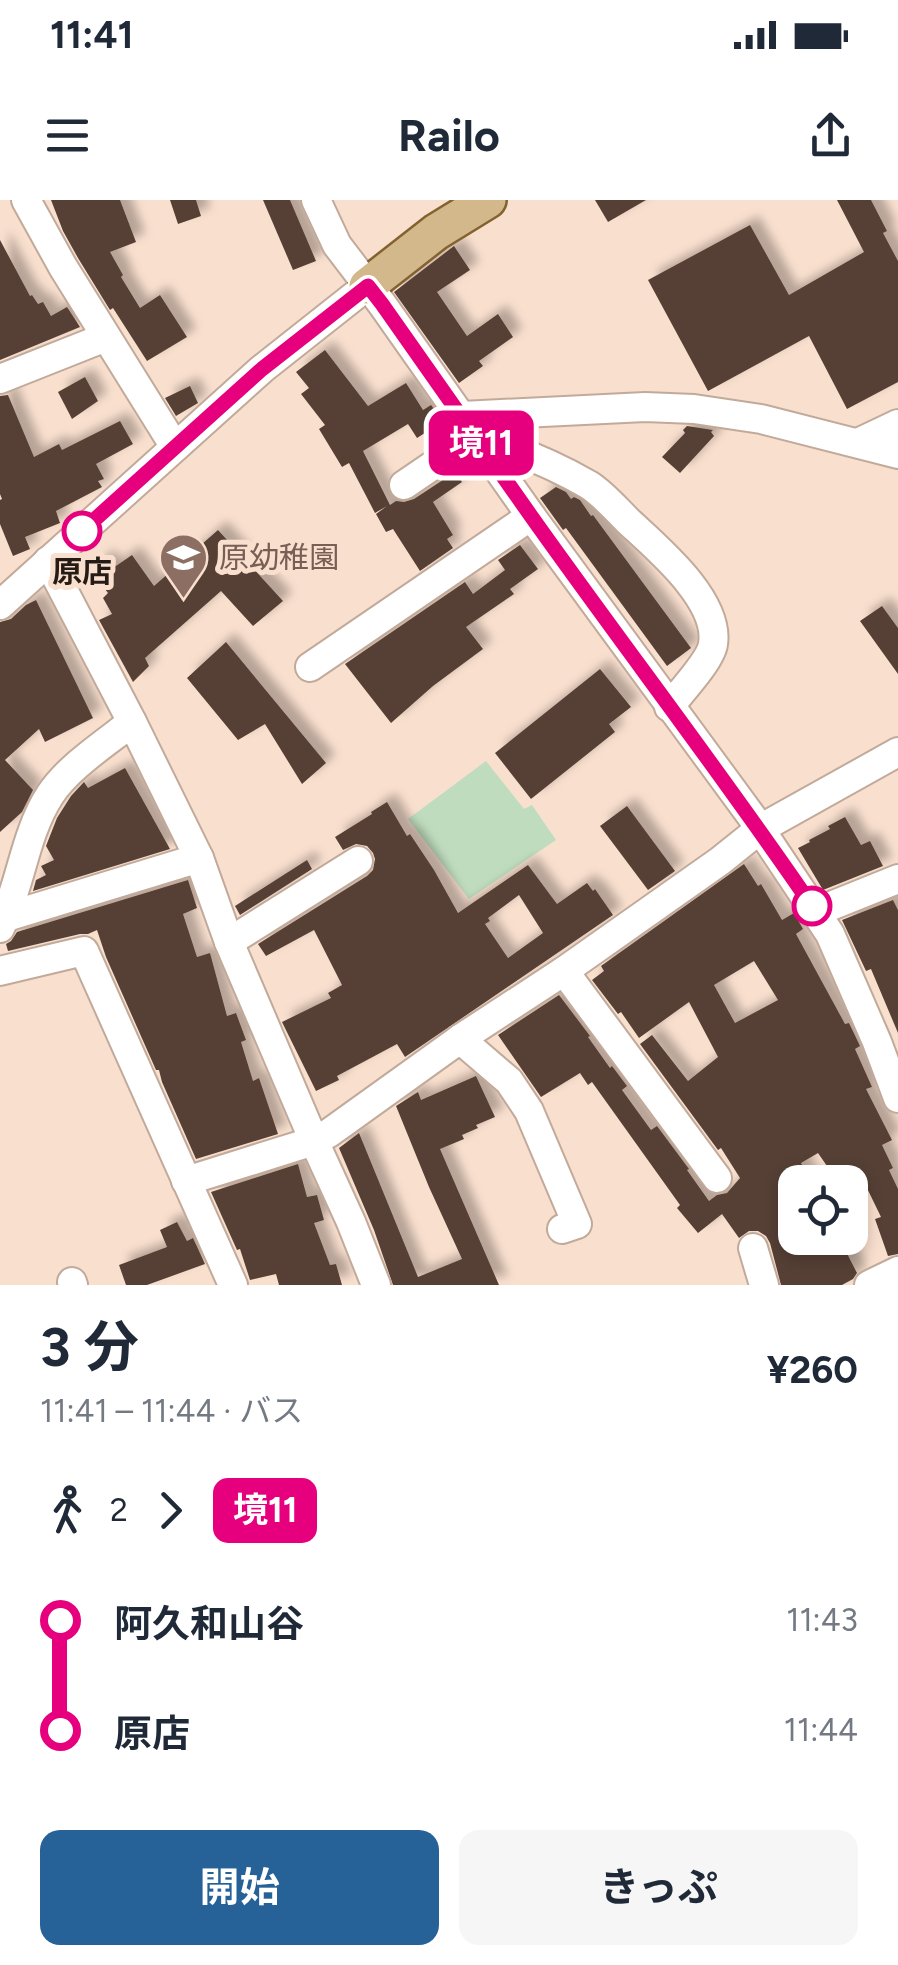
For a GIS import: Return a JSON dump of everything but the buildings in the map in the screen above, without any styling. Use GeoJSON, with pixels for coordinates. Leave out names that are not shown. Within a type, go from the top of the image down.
{"type":"FeatureCollection","features":[{"type":"Feature","properties":{"kind":"main road"},"geometry":{"type":"LineString","coordinates":[[368,286],[436,232],[488,200]]}},
{"type":"Feature","properties":{"kind":"street"},"geometry":{"type":"LineString","coordinates":[[26,200],[174,447]]}},
{"type":"Feature","properties":{"kind":"street"},"geometry":{"type":"LineString","coordinates":[[316,200],[336,246],[382,304],[816,912],[830,934],[878,1042],[898,1098]]}},
{"type":"Feature","properties":{"kind":"street"},"geometry":{"type":"LineString","coordinates":[[0,605],[262,369],[368,286]]}},
{"type":"Feature","properties":{"kind":"street"},"geometry":{"type":"LineString","coordinates":[[0,379],[106,338]]}},
{"type":"Feature","properties":{"kind":"street"},"geometry":{"type":"LineString","coordinates":[[404,485],[469,426],[645,406],[761,418],[898,454]]}},
{"type":"Feature","properties":{"kind":"street"},"geometry":{"type":"LineString","coordinates":[[858,444],[898,424]]}},
{"type":"Feature","properties":{"kind":"street"},"geometry":{"type":"LineString","coordinates":[[469,426],[593,488],[681,571],[704,607],[713,645],[708,658],[669,706]]}},
{"type":"Feature","properties":{"kind":"street"},"geometry":{"type":"LineString","coordinates":[[310,667],[531,516]]}},
{"type":"Feature","properties":{"kind":"street"},"geometry":{"type":"LineString","coordinates":[[48,561],[199,858],[229,942],[376,1285]]}},
{"type":"Feature","properties":{"kind":"street"},"geometry":{"type":"LineString","coordinates":[[3,923],[39,815],[52,792],[132,722]]}},
{"type":"Feature","properties":{"kind":"street"},"geometry":{"type":"LineString","coordinates":[[186,1180],[329,1134],[760,830],[898,752]]}},
{"type":"Feature","properties":{"kind":"street"},"geometry":{"type":"LineString","coordinates":[[3,923],[199,858]]}},
{"type":"Feature","properties":{"kind":"street"},"geometry":{"type":"LineString","coordinates":[[229,942],[358,861]]}},
{"type":"Feature","properties":{"kind":"street"},"geometry":{"type":"LineString","coordinates":[[816,912],[898,879]]}},
{"type":"Feature","properties":{"kind":"street"},"geometry":{"type":"LineString","coordinates":[[0,971],[84,951],[233,1285]]}},
{"type":"Feature","properties":{"kind":"street"},"geometry":{"type":"LineString","coordinates":[[564,970],[717,1178]]}},
{"type":"Feature","properties":{"kind":"street"},"geometry":{"type":"LineString","coordinates":[[460,1039],[509,1081],[530,1111],[580,1224]]}},
{"type":"Feature","properties":{"kind":"street"},"geometry":{"type":"LineString","coordinates":[[752,1248],[764,1285]]}},
{"type":"Feature","properties":{"kind":"street"},"geometry":{"type":"LineString","coordinates":[[869,1285],[898,1271]]}},
{"type":"Feature","properties":{"kind":"green space"},"geometry":{"type":"Polygon","coordinates":[[[486,761],[524,809],[532,805],[556,840],[469,899],[408,819],[486,761]]]}},
{"type":"Feature","properties":{"kind":"bus line","name":"境11"},"geometry":{"type":"LineString","coordinates":[[82,531],[262,369],[368,286],[752,817],[812,906]]}},
{"type":"Feature","properties":{"kind":"place","name":"原店"},"geometry":{"type":"Point","coordinates":[82,531]}},
{"type":"Feature","properties":{"kind":"place","name":"原幼稚園"},"geometry":{"type":"Point","coordinates":[184,600]}}]}
